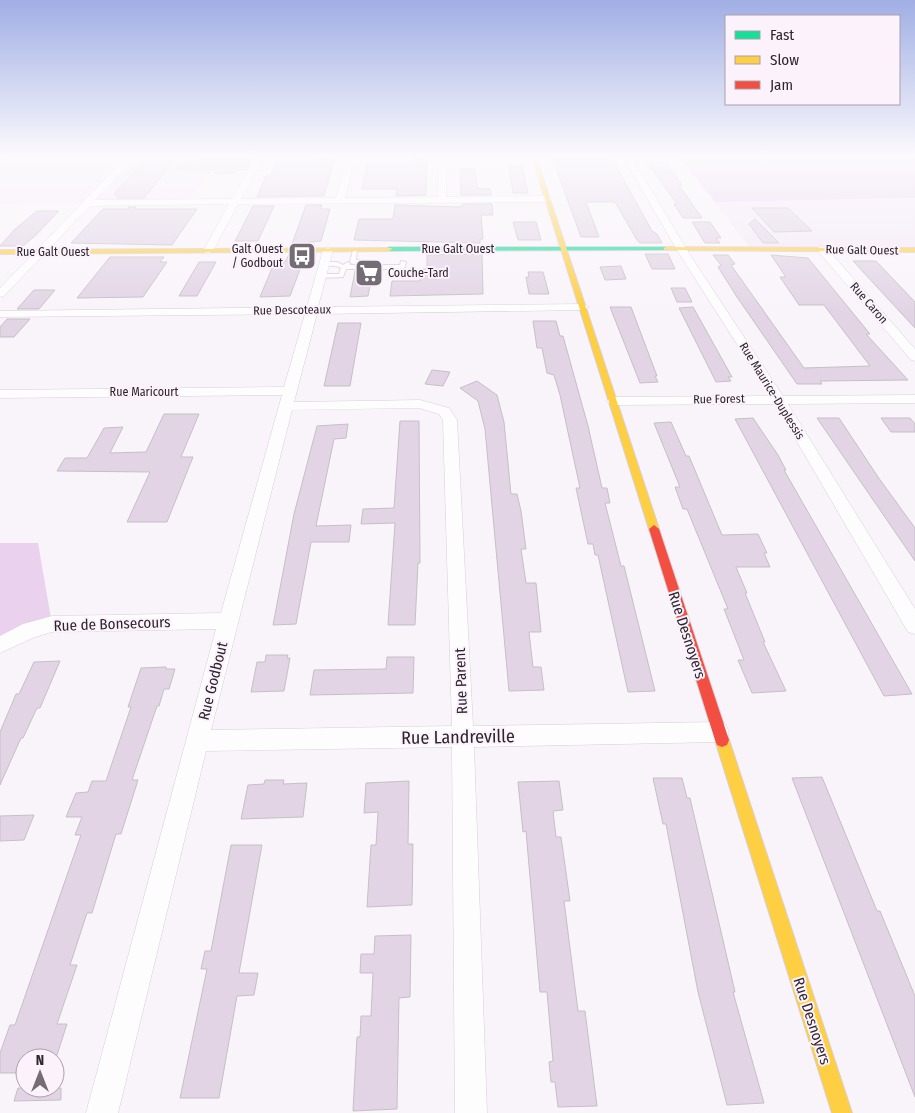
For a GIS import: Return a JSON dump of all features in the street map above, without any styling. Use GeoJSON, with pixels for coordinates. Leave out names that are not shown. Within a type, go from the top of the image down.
{"type":"FeatureCollection","features":[{"type":"Feature","properties":{"kind":"street"},"geometry":{"type":"LineString","coordinates":[[0,294],[81,209]]}},
{"type":"Feature","properties":{"kind":"street"},"geometry":{"type":"LineString","coordinates":[[208,251],[229,209]]}},
{"type":"Feature","properties":{"kind":"street","name":"Rue Desnoyers"},"geometry":{"type":"LineString","coordinates":[[551,209],[842,1113]]}},
{"type":"Feature","properties":{"kind":"street","name":"Rue Maurice-Duplessis"},"geometry":{"type":"LineString","coordinates":[[658,209],[778,398],[915,626]]}},
{"type":"Feature","properties":{"kind":"street","name":"Rue Galt Ouest"},"geometry":{"type":"LineString","coordinates":[[0,252],[565,248],[915,250]]}},
{"type":"Feature","properties":{"kind":"street","name":"Rue Caron"},"geometry":{"type":"LineString","coordinates":[[822,249],[915,357]]}},
{"type":"Feature","properties":{"kind":"street","name":"Rue Godbout"},"geometry":{"type":"LineString","coordinates":[[102,1113],[228,621],[328,250]]}},
{"type":"Feature","properties":{"kind":"street","name":"Rue Descoteaux"},"geometry":{"type":"LineString","coordinates":[[0,314],[583,307]]}},
{"type":"Feature","properties":{"kind":"street","name":"Rue Maricourt"},"geometry":{"type":"LineString","coordinates":[[0,394],[287,398]]}},
{"type":"Feature","properties":{"kind":"street","name":"Rue Parent"},"geometry":{"type":"LineString","coordinates":[[287,398],[420,404],[432,406],[448,414],[464,736],[471,1113]]}},
{"type":"Feature","properties":{"kind":"street","name":"Rue Forest"},"geometry":{"type":"LineString","coordinates":[[612,401],[778,398],[915,399]]}},
{"type":"Feature","properties":{"kind":"street","name":"Rue de Bonsecours"},"geometry":{"type":"LineString","coordinates":[[0,645],[30,630],[52,624],[228,621]]}},
{"type":"Feature","properties":{"kind":"street","name":"Rue Landreville"},"geometry":{"type":"LineString","coordinates":[[198,741],[718,732]]}},
{"type":"Feature","properties":{"kind":"lane"},"geometry":{"type":"LineString","coordinates":[[322,270],[337,264],[344,267],[402,267],[404,249]]}},
{"type":"Feature","properties":{"kind":"lane"},"geometry":{"type":"LineString","coordinates":[[353,262],[355,250]]}},
{"type":"Feature","properties":{"kind":"lane"},"geometry":{"type":"LineString","coordinates":[[322,270],[342,276],[344,267],[353,262],[403,262]]}},
{"type":"Feature","properties":{"kind":"shaded area"},"geometry":{"type":"Polygon","coordinates":[[[720,209],[915,209],[915,250],[750,248],[720,209]]]}},
{"type":"Feature","properties":{"kind":"shaded area"},"geometry":{"type":"Polygon","coordinates":[[[0,543],[38,543],[52,624],[0,645],[0,543]]]}},
{"type":"Feature","properties":{"kind":"building"},"geometry":{"type":"Polygon","coordinates":[[[103,209],[197,209],[172,245],[71,243],[103,209]]]}},
{"type":"Feature","properties":{"kind":"building"},"geometry":{"type":"Polygon","coordinates":[[[251,209],[273,209],[258,241],[235,241],[251,209]]]}},
{"type":"Feature","properties":{"kind":"building"},"geometry":{"type":"Polygon","coordinates":[[[305,209],[330,209],[321,241],[292,244],[305,209]]]}},
{"type":"Feature","properties":{"kind":"building"},"geometry":{"type":"Polygon","coordinates":[[[394,209],[492,209],[493,215],[481,215],[483,239],[480,239],[480,243],[354,240],[359,219],[393,219],[394,209]]]}},
{"type":"Feature","properties":{"kind":"building"},"geometry":{"type":"Polygon","coordinates":[[[571,209],[589,209],[599,237],[581,237],[571,209]]]}},
{"type":"Feature","properties":{"kind":"building"},"geometry":{"type":"Polygon","coordinates":[[[619,209],[640,209],[652,231],[657,234],[662,243],[640,243],[619,209]]]}},
{"type":"Feature","properties":{"kind":"building"},"geometry":{"type":"Polygon","coordinates":[[[677,209],[696,209],[702,218],[683,218],[677,209]]]}},
{"type":"Feature","properties":{"kind":"building"},"geometry":{"type":"Polygon","coordinates":[[[753,209],[789,209],[812,231],[774,232],[753,209]]]}},
{"type":"Feature","properties":{"kind":"building"},"geometry":{"type":"Polygon","coordinates":[[[37,211],[59,211],[23,246],[0,246],[14,230],[37,211]]]}},
{"type":"Feature","properties":{"kind":"building"},"geometry":{"type":"Polygon","coordinates":[[[755,219],[779,243],[763,243],[749,224],[755,219]]]}},
{"type":"Feature","properties":{"kind":"building"},"geometry":{"type":"Polygon","coordinates":[[[513,222],[536,222],[541,240],[518,240],[513,222]]]}},
{"type":"Feature","properties":{"kind":"building"},"geometry":{"type":"Polygon","coordinates":[[[692,222],[710,222],[721,238],[716,238],[720,243],[705,243],[692,222]]]}},
{"type":"Feature","properties":{"kind":"building"},"geometry":{"type":"Polygon","coordinates":[[[482,254],[483,294],[390,296],[392,281],[420,281],[421,269],[427,269],[427,255],[482,254]]]}},
{"type":"Feature","properties":{"kind":"building"},"geometry":{"type":"Polygon","coordinates":[[[645,254],[668,254],[675,269],[652,269],[645,254]]]}},
{"type":"Feature","properties":{"kind":"building"},"geometry":{"type":"Polygon","coordinates":[[[713,255],[728,255],[735,264],[731,265],[804,368],[870,366],[824,305],[799,305],[780,277],[786,277],[771,255],[808,258],[870,334],[866,334],[908,380],[820,381],[822,384],[797,384],[737,297],[718,267],[721,265],[713,255]]]}},
{"type":"Feature","properties":{"kind":"building"},"geometry":{"type":"Polygon","coordinates":[[[288,256],[305,256],[290,296],[260,297],[275,261],[286,261],[288,256]]]}},
{"type":"Feature","properties":{"kind":"building"},"geometry":{"type":"Polygon","coordinates":[[[110,257],[164,257],[160,262],[167,262],[143,297],[77,298],[110,257]]]}},
{"type":"Feature","properties":{"kind":"building"},"geometry":{"type":"Polygon","coordinates":[[[853,261],[876,261],[915,302],[915,328],[853,261]]]}},
{"type":"Feature","properties":{"kind":"building"},"geometry":{"type":"Polygon","coordinates":[[[199,262],[216,262],[197,296],[179,296],[199,262]]]}},
{"type":"Feature","properties":{"kind":"building"},"geometry":{"type":"Polygon","coordinates":[[[621,266],[626,279],[605,280],[600,267],[621,266]]]}},
{"type":"Feature","properties":{"kind":"building"},"geometry":{"type":"Polygon","coordinates":[[[355,271],[373,271],[368,296],[350,297],[355,271]]]}},
{"type":"Feature","properties":{"kind":"building"},"geometry":{"type":"Polygon","coordinates":[[[528,272],[543,272],[549,294],[529,294],[526,277],[529,277],[528,272]]]}},
{"type":"Feature","properties":{"kind":"building"},"geometry":{"type":"Polygon","coordinates":[[[671,288],[685,288],[692,302],[677,302],[671,288]]]}},
{"type":"Feature","properties":{"kind":"building"},"geometry":{"type":"Polygon","coordinates":[[[34,290],[55,290],[39,309],[17,309],[34,290]]]}},
{"type":"Feature","properties":{"kind":"building"},"geometry":{"type":"Polygon","coordinates":[[[610,307],[631,307],[658,382],[640,383],[610,307]]]}},
{"type":"Feature","properties":{"kind":"building"},"geometry":{"type":"Polygon","coordinates":[[[693,307],[732,377],[728,377],[731,381],[716,382],[679,308],[693,307]]]}},
{"type":"Feature","properties":{"kind":"building"},"geometry":{"type":"Polygon","coordinates":[[[7,319],[30,319],[14,337],[0,337],[0,327],[7,319]]]}},
{"type":"Feature","properties":{"kind":"building"},"geometry":{"type":"Polygon","coordinates":[[[533,321],[556,321],[560,336],[563,336],[588,426],[602,488],[607,488],[610,503],[605,503],[621,566],[624,566],[655,691],[628,692],[598,555],[595,555],[593,544],[588,544],[576,488],[580,488],[560,395],[554,375],[547,373],[542,348],[537,348],[533,321]]]}},
{"type":"Feature","properties":{"kind":"building"},"geometry":{"type":"Polygon","coordinates":[[[338,323],[361,323],[350,386],[324,386],[338,323]]]}},
{"type":"Feature","properties":{"kind":"building"},"geometry":{"type":"Polygon","coordinates":[[[432,370],[450,372],[443,386],[425,384],[432,370]]]}},
{"type":"Feature","properties":{"kind":"building"},"geometry":{"type":"Polygon","coordinates":[[[477,381],[497,395],[504,422],[511,494],[517,494],[521,511],[526,549],[521,549],[526,583],[536,583],[541,632],[529,632],[533,667],[541,667],[544,690],[509,691],[485,429],[478,401],[460,388],[477,381]]]}},
{"type":"Feature","properties":{"kind":"building"},"geometry":{"type":"Polygon","coordinates":[[[164,414],[199,414],[181,457],[193,457],[167,522],[127,522],[150,472],[57,471],[65,458],[87,458],[104,428],[123,427],[110,453],[146,452],[164,414]]]}},
{"type":"Feature","properties":{"kind":"building"},"geometry":{"type":"Polygon","coordinates":[[[753,418],[778,455],[786,470],[784,470],[912,694],[884,696],[735,419],[753,418]]]}},
{"type":"Feature","properties":{"kind":"building"},"geometry":{"type":"Polygon","coordinates":[[[817,418],[839,418],[915,528],[915,561],[817,418]]]}},
{"type":"Feature","properties":{"kind":"building"},"geometry":{"type":"Polygon","coordinates":[[[881,418],[910,418],[915,424],[915,432],[891,432],[881,418]]]}},
{"type":"Feature","properties":{"kind":"building"},"geometry":{"type":"Polygon","coordinates":[[[400,421],[419,421],[420,563],[418,563],[415,625],[388,625],[395,523],[361,524],[363,509],[394,508],[400,421]]]}},
{"type":"Feature","properties":{"kind":"building"},"geometry":{"type":"Polygon","coordinates":[[[671,422],[686,456],[689,456],[722,535],[758,534],[767,553],[764,553],[770,567],[736,567],[765,642],[763,642],[786,691],[752,693],[738,660],[744,660],[724,609],[728,609],[687,509],[683,509],[675,487],[680,487],[654,423],[671,422]]]}},
{"type":"Feature","properties":{"kind":"building"},"geometry":{"type":"Polygon","coordinates":[[[348,424],[346,438],[334,439],[316,526],[351,525],[349,542],[311,542],[296,624],[273,625],[294,514],[317,426],[348,424]]]}},
{"type":"Feature","properties":{"kind":"building"},"geometry":{"type":"Polygon","coordinates":[[[266,655],[288,655],[287,658],[290,658],[284,691],[251,692],[257,662],[265,662],[266,655]]]}},
{"type":"Feature","properties":{"kind":"building"},"geometry":{"type":"Polygon","coordinates":[[[387,657],[414,657],[413,693],[310,695],[314,670],[386,669],[387,657]]]}},
{"type":"Feature","properties":{"kind":"building"},"geometry":{"type":"Polygon","coordinates":[[[60,661],[40,708],[37,708],[23,738],[21,738],[0,785],[0,732],[16,694],[19,694],[34,662],[60,661]]]}},
{"type":"Feature","properties":{"kind":"building"},"geometry":{"type":"Polygon","coordinates":[[[166,667],[166,669],[175,669],[169,689],[164,689],[159,706],[157,706],[132,780],[138,780],[121,834],[116,834],[92,913],[87,913],[70,965],[77,965],[57,1024],[67,1024],[59,1048],[15,1048],[15,1073],[0,1073],[0,1053],[10,1025],[15,1025],[81,835],[75,835],[82,817],[66,817],[76,793],[88,792],[92,781],[106,781],[131,707],[128,707],[141,668],[166,667]]]}},
{"type":"Feature","properties":{"kind":"building"},"geometry":{"type":"Polygon","coordinates":[[[822,777],[877,911],[880,911],[915,996],[915,1097],[792,778],[822,777]]]}},
{"type":"Feature","properties":{"kind":"building"},"geometry":{"type":"Polygon","coordinates":[[[653,778],[682,778],[687,798],[690,798],[735,992],[733,992],[764,1103],[727,1105],[698,992],[666,824],[663,824],[653,778]]]}},
{"type":"Feature","properties":{"kind":"building"},"geometry":{"type":"Polygon","coordinates":[[[265,780],[284,780],[283,784],[307,783],[303,817],[241,819],[248,785],[264,784],[265,780]]]}},
{"type":"Feature","properties":{"kind":"building"},"geometry":{"type":"Polygon","coordinates":[[[409,781],[408,844],[413,844],[412,905],[367,907],[371,845],[376,845],[378,812],[364,813],[366,783],[409,781]]]}},
{"type":"Feature","properties":{"kind":"building"},"geometry":{"type":"Polygon","coordinates":[[[559,781],[563,810],[553,811],[556,837],[561,837],[570,901],[564,901],[578,1011],[585,1011],[597,1106],[558,1107],[555,1082],[551,1082],[549,1062],[553,1061],[547,992],[540,992],[526,831],[523,832],[518,782],[559,781]]]}},
{"type":"Feature","properties":{"kind":"building"},"geometry":{"type":"Polygon","coordinates":[[[34,815],[24,840],[0,841],[0,816],[34,815]]]}},
{"type":"Feature","properties":{"kind":"building"},"geometry":{"type":"Polygon","coordinates":[[[231,845],[262,845],[239,973],[258,973],[254,995],[237,996],[219,1098],[180,1098],[207,969],[201,969],[205,951],[211,951],[231,845]]]}},
{"type":"Feature","properties":{"kind":"building"},"geometry":{"type":"Polygon","coordinates":[[[411,935],[410,997],[399,998],[397,1109],[353,1111],[357,1037],[360,1037],[361,1016],[371,1016],[373,973],[360,973],[361,954],[374,954],[375,936],[411,935]]]}},
{"type":"Feature","properties":{"kind":"building"},"geometry":{"type":"Polygon","coordinates":[[[15,1098],[61,1098],[61,1100],[14,1101],[15,1098]]]}},
{"type":"Feature","properties":{"kind":"traffic: fast"},"geometry":{"type":"LineString","coordinates":[[389,249],[666,249]]}},
{"type":"Feature","properties":{"kind":"traffic: slow"},"geometry":{"type":"LineString","coordinates":[[551,209],[654,529]]}},
{"type":"Feature","properties":{"kind":"traffic: slow"},"geometry":{"type":"LineString","coordinates":[[0,252],[389,249]]}},
{"type":"Feature","properties":{"kind":"traffic: slow"},"geometry":{"type":"LineString","coordinates":[[666,249],[915,250]]}},
{"type":"Feature","properties":{"kind":"traffic: slow"},"geometry":{"type":"LineString","coordinates":[[722,740],[842,1113]]}},
{"type":"Feature","properties":{"kind":"traffic: jam"},"geometry":{"type":"LineString","coordinates":[[654,529],[722,740]]}},
{"type":"Feature","properties":{"kind":"place","name":"Galt Ouest / Godbout"},"geometry":{"type":"Point","coordinates":[302,256]}},
{"type":"Feature","properties":{"kind":"place","name":"Couche-Tard"},"geometry":{"type":"Point","coordinates":[369,273]}}]}
